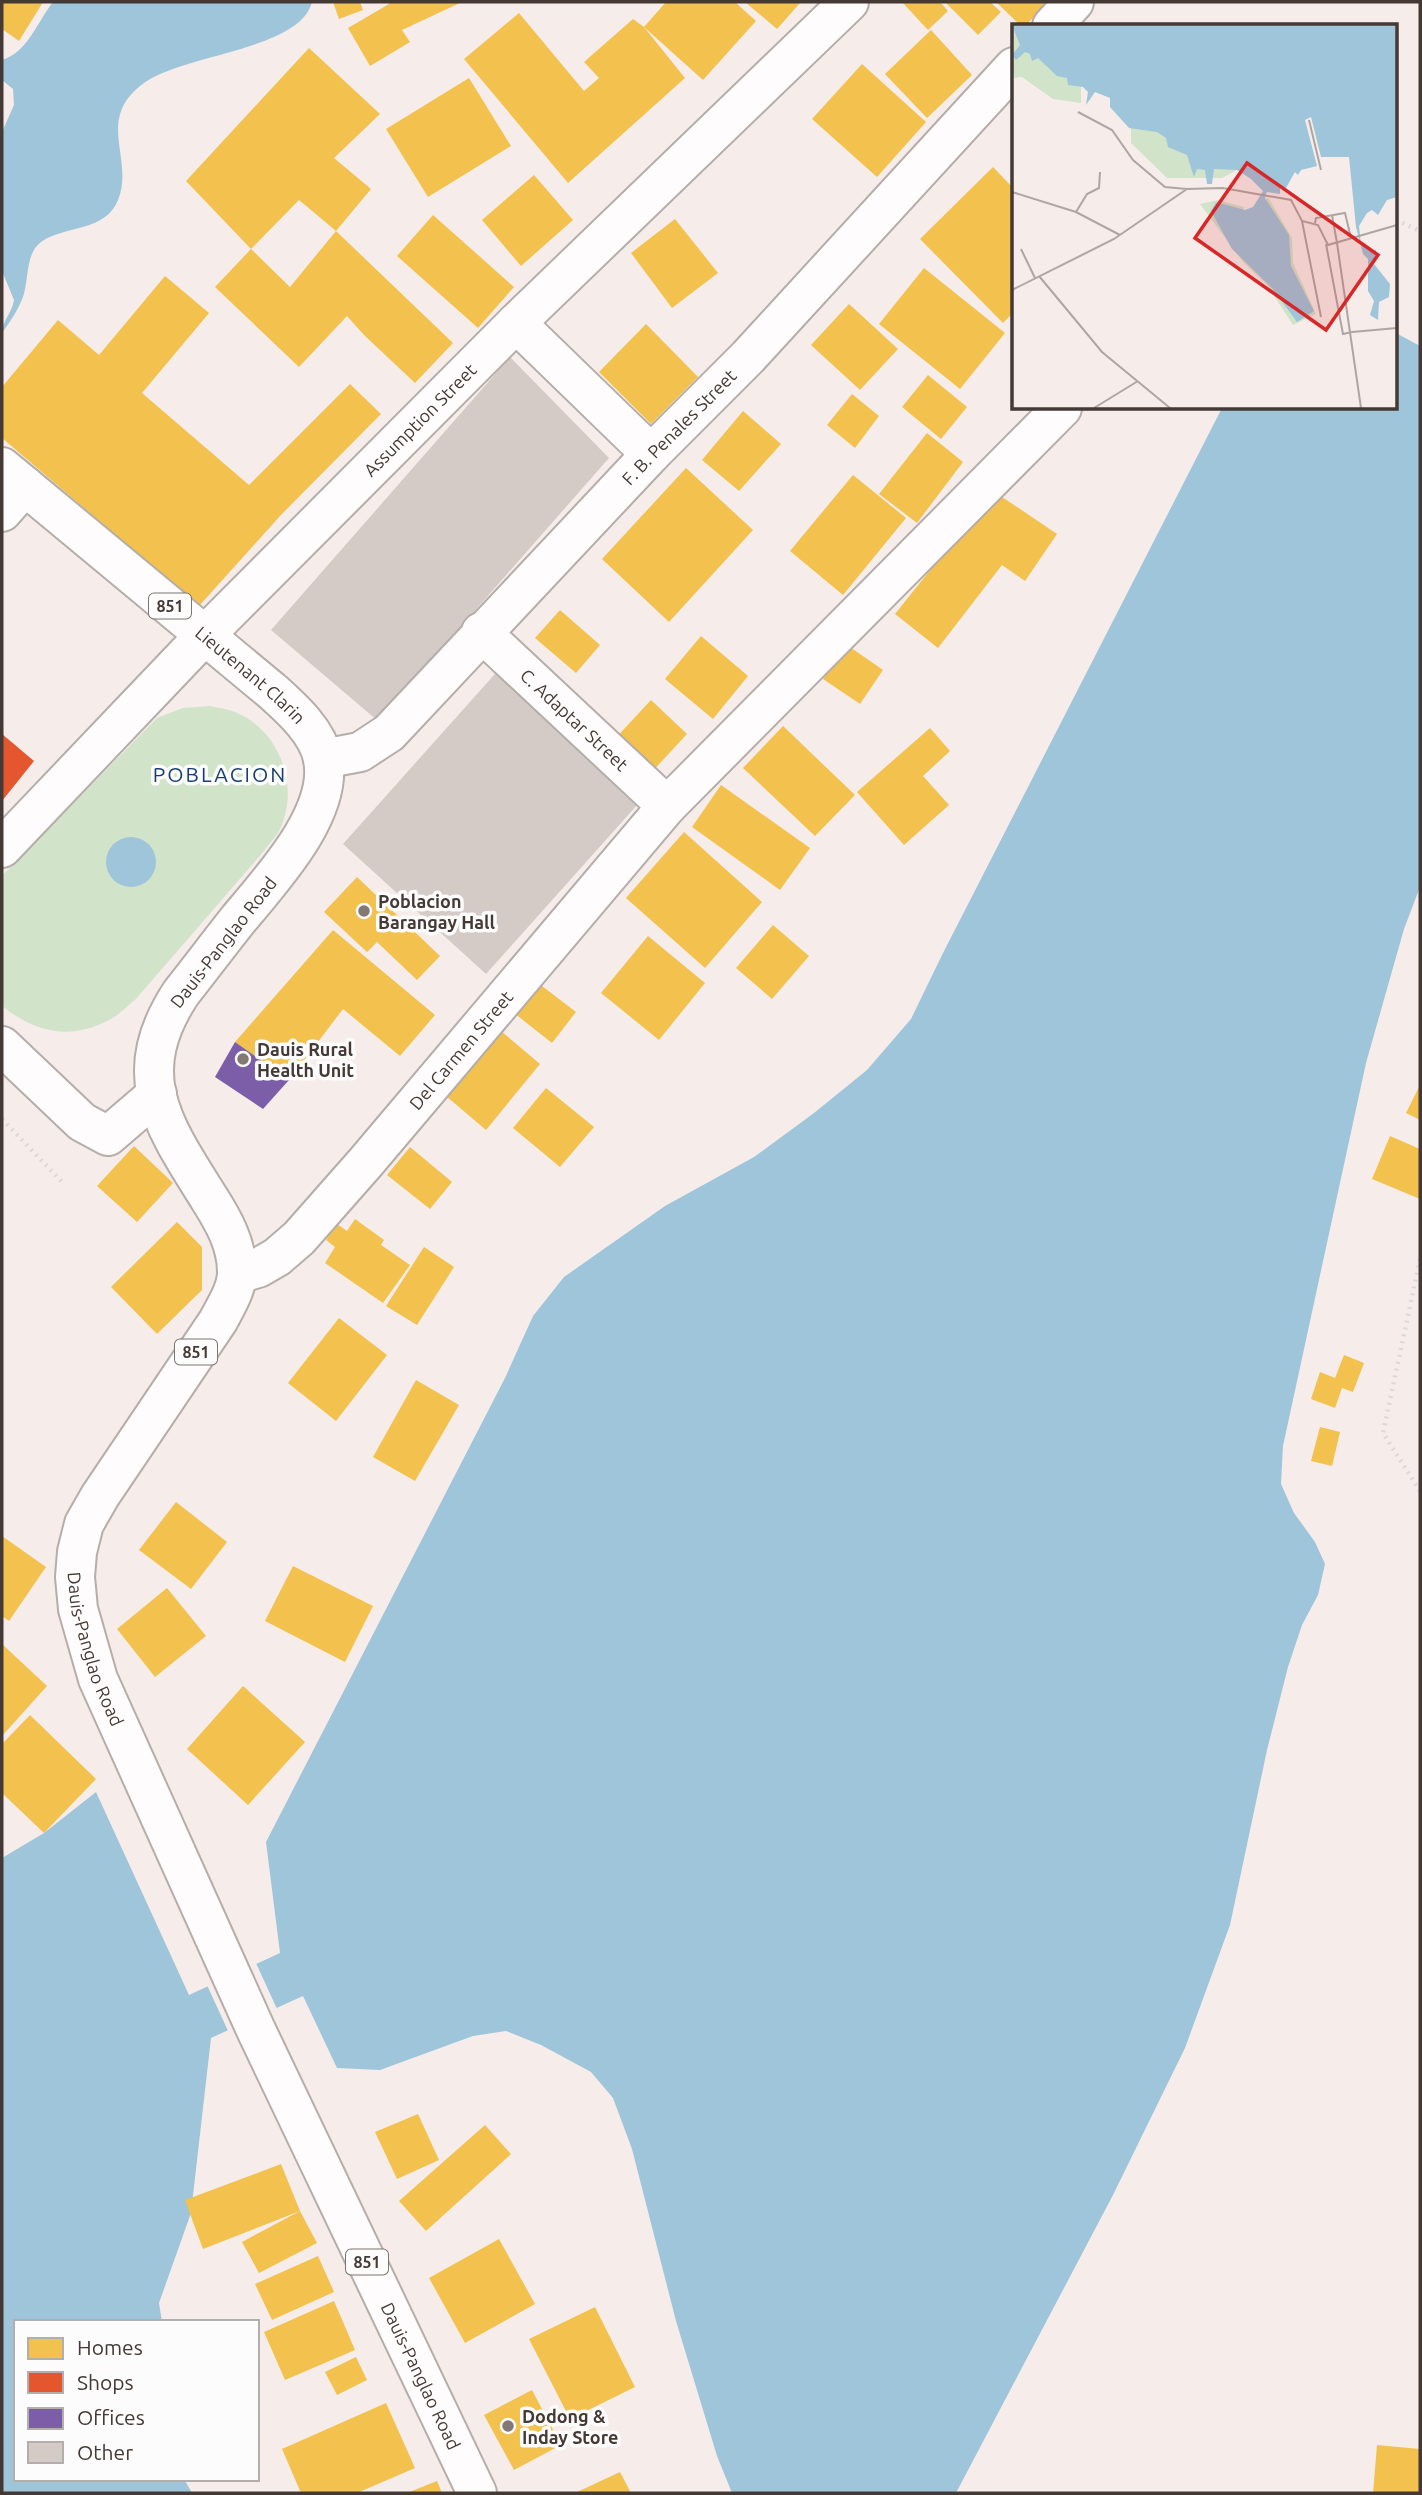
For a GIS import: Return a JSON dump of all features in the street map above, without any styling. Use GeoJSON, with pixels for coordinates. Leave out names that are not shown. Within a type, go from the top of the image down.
{"type":"FeatureCollection","features":[{"type":"Feature","properties":{"kind":"main road","name":"Assumption Street"},"geometry":{"type":"LineString","coordinates":[[2,848],[205,635],[516,323],[849,2]]}},
{"type":"Feature","properties":{"kind":"main road"},"geometry":{"type":"LineString","coordinates":[[1054,24],[1074,2]]}},
{"type":"Feature","properties":{"kind":"main road","name":"F. B. Penales Street"},"geometry":{"type":"LineString","coordinates":[[323,759],[360,752],[389,733],[481,632],[748,357],[1012,69]]}},
{"type":"Feature","properties":{"kind":"main road"},"geometry":{"type":"LineString","coordinates":[[516,323],[651,454]]}},
{"type":"Feature","properties":{"kind":"main road","name":"Del Carmen Street"},"geometry":{"type":"LineString","coordinates":[[238,1274],[258,1268],[277,1257],[299,1238],[667,806],[1060,410]]}},
{"type":"Feature","properties":{"kind":"main road","name":"Lieutenant Clarin"},"geometry":{"type":"LineString","coordinates":[[10,488],[205,635],[296,713],[314,738],[323,759]]}},
{"type":"Feature","properties":{"kind":"main road","name":"C. Adaptar Street"},"geometry":{"type":"LineString","coordinates":[[481,632],[667,806]]}},
{"type":"Feature","properties":{"kind":"main road","name":"Dauis-Panglao Road"},"geometry":{"type":"LineString","coordinates":[[323,759],[320,795],[309,824],[290,856],[166,1015],[158,1037],[154,1068],[160,1113],[170,1138],[223,1221],[234,1249],[238,1274],[218,1321],[84,1524],[77,1552],[75,1577],[78,1609],[98,1679],[256,2030],[477,2493]]}},
{"type":"Feature","properties":{"kind":"main road"},"geometry":{"type":"LineString","coordinates":[[2,1046],[82,1122],[108,1136],[157,1094]]}},
{"type":"Feature","properties":{"kind":"path"},"geometry":{"type":"LineString","coordinates":[[1398,221],[1420,231]]}},
{"type":"Feature","properties":{"kind":"path"},"geometry":{"type":"LineString","coordinates":[[3,1124],[62,1182]]}},
{"type":"Feature","properties":{"kind":"path"},"geometry":{"type":"LineString","coordinates":[[1420,1259],[1383,1433],[1420,1491]]}},
{"type":"Feature","properties":{"kind":"green space"},"geometry":{"type":"Polygon","coordinates":[[[210,706],[234,712],[252,721],[275,747],[287,779],[288,796],[286,813],[278,832],[135,1000],[116,1016],[94,1026],[66,1032],[40,1027],[14,1015],[2,1006],[2,876],[157,718],[183,708],[210,706]]]}},
{"type":"Feature","properties":{"kind":"water"},"geometry":{"type":"Polygon","coordinates":[[[53,2],[312,2],[303,18],[286,31],[238,50],[162,73],[144,83],[129,97],[121,111],[118,125],[122,185],[118,200],[104,218],[50,237],[36,247],[30,260],[23,297],[2,333],[14,300],[2,271],[2,132],[14,105],[13,89],[2,80],[2,60],[19,50],[53,2]]]}},
{"type":"Feature","properties":{"kind":"water"},"geometry":{"type":"Polygon","coordinates":[[[1398,334],[1420,346],[1420,887],[1404,929],[1366,1063],[1283,1446],[1281,1484],[1294,1513],[1315,1542],[1325,1564],[1318,1595],[1302,1625],[1288,1667],[1267,1750],[1230,1925],[1185,2048],[1113,2195],[956,2493],[732,2493],[717,2456],[676,2321],[632,2149],[613,2098],[591,2072],[541,2045],[506,2031],[473,2036],[380,2070],[337,2068],[303,1996],[211,2038],[191,2213],[159,2303],[162,2320],[14,2320],[14,2481],[185,2481],[192,2493],[2,2493],[2,1858],[44,1833],[96,1792],[189,1995],[280,1953],[266,1842],[505,1378],[533,1316],[564,1277],[665,1206],[754,1157],[867,1070],[911,1019],[1221,410],[1398,410],[1398,334]]]}},
{"type":"Feature","properties":{"kind":"water"},"geometry":{"type":"Polygon","coordinates":[[[131,837],[148,845],[156,862],[148,879],[131,887],[114,879],[106,862],[114,845],[131,837]]]}},
{"type":"Feature","properties":{"kind":"pier"},"geometry":{"type":"Polygon","coordinates":[[[255,1961],[278,2011],[229,2033],[206,1983],[255,1961]]]}},
{"type":"Feature","properties":{"kind":"building: Homes"},"geometry":{"type":"Polygon","coordinates":[[[2,2],[43,2],[19,41],[2,29],[2,2]]]}},
{"type":"Feature","properties":{"kind":"building: Homes"},"geometry":{"type":"Polygon","coordinates":[[[333,2],[360,2],[363,10],[339,19],[333,2]]]}},
{"type":"Feature","properties":{"kind":"building: Homes"},"geometry":{"type":"Polygon","coordinates":[[[388,2],[462,2],[402,30],[410,42],[370,66],[348,28],[389,4],[388,2]]]}},
{"type":"Feature","properties":{"kind":"building: Homes"},"geometry":{"type":"Polygon","coordinates":[[[666,2],[735,2],[756,21],[703,80],[644,27],[666,2]]]}},
{"type":"Feature","properties":{"kind":"building: Homes"},"geometry":{"type":"Polygon","coordinates":[[[745,2],[801,2],[777,29],[745,2]]]}},
{"type":"Feature","properties":{"kind":"building: Homes"},"geometry":{"type":"Polygon","coordinates":[[[902,2],[940,2],[948,11],[928,30],[902,2]]]}},
{"type":"Feature","properties":{"kind":"building: Homes"},"geometry":{"type":"Polygon","coordinates":[[[945,2],[990,2],[1001,12],[978,35],[945,2]]]}},
{"type":"Feature","properties":{"kind":"building: Homes"},"geometry":{"type":"Polygon","coordinates":[[[996,2],[1049,2],[1027,24],[1019,24],[996,2]]]}},
{"type":"Feature","properties":{"kind":"building: Homes"},"geometry":{"type":"Polygon","coordinates":[[[519,13],[584,91],[599,78],[584,62],[633,19],[644,27],[685,78],[568,183],[464,59],[519,13]]]}},
{"type":"Feature","properties":{"kind":"building: Homes"},"geometry":{"type":"Polygon","coordinates":[[[931,30],[972,75],[927,118],[885,74],[931,30]]]}},
{"type":"Feature","properties":{"kind":"building: Homes"},"geometry":{"type":"Polygon","coordinates":[[[309,48],[380,114],[334,158],[371,189],[336,231],[299,200],[251,249],[186,181],[309,48]]]}},
{"type":"Feature","properties":{"kind":"building: Homes"},"geometry":{"type":"Polygon","coordinates":[[[862,64],[926,122],[877,177],[812,119],[862,64]]]}},
{"type":"Feature","properties":{"kind":"building: Homes"},"geometry":{"type":"Polygon","coordinates":[[[469,78],[511,146],[428,197],[386,129],[469,78]]]}},
{"type":"Feature","properties":{"kind":"building: Homes"},"geometry":{"type":"Polygon","coordinates":[[[993,167],[1012,187],[1012,314],[1003,323],[920,239],[993,167]]]}},
{"type":"Feature","properties":{"kind":"building: Homes"},"geometry":{"type":"Polygon","coordinates":[[[534,175],[573,220],[521,266],[482,220],[534,175]]]}},
{"type":"Feature","properties":{"kind":"building: Homes"},"geometry":{"type":"Polygon","coordinates":[[[433,215],[514,287],[478,328],[397,256],[433,215]]]}},
{"type":"Feature","properties":{"kind":"building: Homes"},"geometry":{"type":"Polygon","coordinates":[[[675,219],[718,273],[672,308],[631,253],[675,219]]]}},
{"type":"Feature","properties":{"kind":"building: Homes"},"geometry":{"type":"Polygon","coordinates":[[[336,231],[453,343],[415,383],[347,316],[299,367],[215,287],[251,249],[290,287],[336,231]]]}},
{"type":"Feature","properties":{"kind":"building: Homes"},"geometry":{"type":"Polygon","coordinates":[[[924,268],[1005,333],[960,389],[879,324],[924,268]]]}},
{"type":"Feature","properties":{"kind":"building: Homes"},"geometry":{"type":"Polygon","coordinates":[[[165,276],[209,313],[142,393],[249,485],[350,384],[381,414],[280,516],[199,606],[2,438],[2,387],[58,320],[99,355],[165,276]]]}},
{"type":"Feature","properties":{"kind":"building: Homes"},"geometry":{"type":"Polygon","coordinates":[[[849,304],[898,349],[860,390],[811,345],[849,304]]]}},
{"type":"Feature","properties":{"kind":"building: Homes"},"geometry":{"type":"Polygon","coordinates":[[[646,324],[698,377],[651,424],[599,372],[646,324]]]}},
{"type":"Feature","properties":{"kind":"building: Homes"},"geometry":{"type":"Polygon","coordinates":[[[928,375],[967,407],[941,439],[902,407],[928,375]]]}},
{"type":"Feature","properties":{"kind":"building: Homes"},"geometry":{"type":"Polygon","coordinates":[[[852,394],[879,416],[855,448],[827,425],[852,394]]]}},
{"type":"Feature","properties":{"kind":"building: Homes"},"geometry":{"type":"Polygon","coordinates":[[[743,411],[781,444],[739,491],[702,460],[743,411]]]}},
{"type":"Feature","properties":{"kind":"building: Homes"},"geometry":{"type":"Polygon","coordinates":[[[927,433],[963,462],[917,523],[879,494],[927,433]]]}},
{"type":"Feature","properties":{"kind":"building: Homes"},"geometry":{"type":"Polygon","coordinates":[[[686,468],[753,530],[669,622],[602,559],[686,468]]]}},
{"type":"Feature","properties":{"kind":"building: Homes"},"geometry":{"type":"Polygon","coordinates":[[[853,475],[906,518],[843,595],[790,551],[853,475]]]}},
{"type":"Feature","properties":{"kind":"building: Homes"},"geometry":{"type":"Polygon","coordinates":[[[986,486],[1057,534],[1025,581],[1002,565],[938,648],[895,614],[939,559],[986,486]]]}},
{"type":"Feature","properties":{"kind":"building: Homes"},"geometry":{"type":"Polygon","coordinates":[[[560,610],[600,645],[576,673],[535,638],[560,610]]]}},
{"type":"Feature","properties":{"kind":"building: Homes"},"geometry":{"type":"Polygon","coordinates":[[[701,636],[748,676],[713,719],[665,679],[701,636]]]}},
{"type":"Feature","properties":{"kind":"building: Homes"},"geometry":{"type":"Polygon","coordinates":[[[847,645],[883,670],[860,704],[823,679],[847,645]]]}},
{"type":"Feature","properties":{"kind":"building: Homes"},"geometry":{"type":"Polygon","coordinates":[[[651,700],[687,734],[649,775],[612,742],[651,700]]]}},
{"type":"Feature","properties":{"kind":"building: Homes"},"geometry":{"type":"Polygon","coordinates":[[[783,726],[855,795],[815,836],[743,768],[783,726]]]}},
{"type":"Feature","properties":{"kind":"building: Homes"},"geometry":{"type":"Polygon","coordinates":[[[930,728],[950,751],[923,776],[949,805],[904,845],[857,792],[930,728]]]}},
{"type":"Feature","properties":{"kind":"building: Homes"},"geometry":{"type":"Polygon","coordinates":[[[721,785],[810,848],[780,890],[692,827],[721,785]]]}},
{"type":"Feature","properties":{"kind":"building: Homes"},"geometry":{"type":"Polygon","coordinates":[[[684,832],[762,902],[705,968],[626,898],[684,832]]]}},
{"type":"Feature","properties":{"kind":"building: Homes"},"geometry":{"type":"Polygon","coordinates":[[[357,877],[440,956],[417,980],[377,942],[367,952],[324,912],[357,877]]]}},
{"type":"Feature","properties":{"kind":"building: Homes"},"geometry":{"type":"Polygon","coordinates":[[[773,925],[809,956],[772,999],[736,968],[773,925]]]}},
{"type":"Feature","properties":{"kind":"building: Homes"},"geometry":{"type":"Polygon","coordinates":[[[333,930],[435,1015],[400,1056],[343,1009],[289,1080],[235,1042],[333,930]]]}},
{"type":"Feature","properties":{"kind":"building: Homes"},"geometry":{"type":"Polygon","coordinates":[[[648,936],[705,983],[659,1040],[601,993],[648,936]]]}},
{"type":"Feature","properties":{"kind":"building: Homes"},"geometry":{"type":"Polygon","coordinates":[[[538,983],[576,1012],[552,1043],[514,1013],[538,983]]]}},
{"type":"Feature","properties":{"kind":"building: Homes"},"geometry":{"type":"Polygon","coordinates":[[[501,1031],[540,1064],[486,1130],[446,1096],[501,1031]]]}},
{"type":"Feature","properties":{"kind":"building: Homes"},"geometry":{"type":"Polygon","coordinates":[[[1420,1085],[1420,1120],[1406,1113],[1420,1085]]]}},
{"type":"Feature","properties":{"kind":"building: Homes"},"geometry":{"type":"Polygon","coordinates":[[[546,1088],[594,1127],[560,1167],[513,1128],[546,1088]]]}},
{"type":"Feature","properties":{"kind":"building: Homes"},"geometry":{"type":"Polygon","coordinates":[[[1390,1136],[1420,1149],[1420,1199],[1372,1179],[1390,1136]]]}},
{"type":"Feature","properties":{"kind":"building: Homes"},"geometry":{"type":"Polygon","coordinates":[[[134,1146],[173,1183],[137,1222],[97,1186],[134,1146]]]}},
{"type":"Feature","properties":{"kind":"building: Homes"},"geometry":{"type":"Polygon","coordinates":[[[410,1147],[452,1182],[430,1209],[387,1175],[410,1147]]]}},
{"type":"Feature","properties":{"kind":"building: Homes"},"geometry":{"type":"Polygon","coordinates":[[[355,1219],[384,1240],[381,1245],[410,1265],[383,1303],[325,1263],[335,1247],[326,1240],[337,1224],[347,1231],[355,1219]]]}},
{"type":"Feature","properties":{"kind":"building: Homes"},"geometry":{"type":"Polygon","coordinates":[[[177,1222],[202,1247],[202,1290],[157,1334],[111,1287],[177,1222]]]}},
{"type":"Feature","properties":{"kind":"building: Homes"},"geometry":{"type":"Polygon","coordinates":[[[424,1247],[454,1267],[417,1325],[386,1306],[424,1247]]]}},
{"type":"Feature","properties":{"kind":"building: Homes"},"geometry":{"type":"Polygon","coordinates":[[[339,1318],[387,1355],[336,1421],[288,1383],[339,1318]]]}},
{"type":"Feature","properties":{"kind":"building: Homes"},"geometry":{"type":"Polygon","coordinates":[[[1344,1355],[1364,1363],[1353,1392],[1342,1388],[1335,1408],[1311,1399],[1320,1372],[1335,1378],[1344,1355]]]}},
{"type":"Feature","properties":{"kind":"building: Homes"},"geometry":{"type":"Polygon","coordinates":[[[416,1380],[459,1405],[415,1481],[373,1457],[416,1380]]]}},
{"type":"Feature","properties":{"kind":"building: Homes"},"geometry":{"type":"Polygon","coordinates":[[[1320,1427],[1340,1432],[1332,1466],[1311,1461],[1320,1427]]]}},
{"type":"Feature","properties":{"kind":"building: Homes"},"geometry":{"type":"Polygon","coordinates":[[[176,1502],[227,1542],[191,1589],[139,1550],[176,1502]]]}},
{"type":"Feature","properties":{"kind":"building: Homes"},"geometry":{"type":"Polygon","coordinates":[[[2,1536],[46,1567],[9,1621],[2,1616],[2,1536]]]}},
{"type":"Feature","properties":{"kind":"building: Homes"},"geometry":{"type":"Polygon","coordinates":[[[293,1566],[373,1606],[345,1662],[265,1621],[293,1566]]]}},
{"type":"Feature","properties":{"kind":"building: Homes"},"geometry":{"type":"Polygon","coordinates":[[[167,1588],[206,1636],[155,1677],[117,1629],[167,1588]]]}},
{"type":"Feature","properties":{"kind":"building: Homes"},"geometry":{"type":"Polygon","coordinates":[[[2,1644],[47,1686],[2,1736],[2,1644]]]}},
{"type":"Feature","properties":{"kind":"building: Homes"},"geometry":{"type":"Polygon","coordinates":[[[243,1686],[305,1742],[248,1805],[187,1749],[243,1686]]]}},
{"type":"Feature","properties":{"kind":"building: Homes"},"geometry":{"type":"Polygon","coordinates":[[[30,1715],[96,1779],[44,1833],[2,1793],[2,1744],[30,1715]]]}},
{"type":"Feature","properties":{"kind":"building: Homes"},"geometry":{"type":"Polygon","coordinates":[[[418,2114],[439,2160],[397,2179],[375,2132],[418,2114]]]}},
{"type":"Feature","properties":{"kind":"building: Homes"},"geometry":{"type":"Polygon","coordinates":[[[485,2125],[511,2154],[426,2231],[399,2201],[485,2125]]]}},
{"type":"Feature","properties":{"kind":"building: Homes"},"geometry":{"type":"Polygon","coordinates":[[[281,2164],[300,2211],[203,2249],[185,2200],[281,2164]]]}},
{"type":"Feature","properties":{"kind":"building: Homes"},"geometry":{"type":"Polygon","coordinates":[[[300,2211],[317,2243],[259,2273],[242,2242],[300,2211]]]}},
{"type":"Feature","properties":{"kind":"building: Homes"},"geometry":{"type":"Polygon","coordinates":[[[499,2239],[535,2304],[465,2343],[429,2278],[499,2239]]]}},
{"type":"Feature","properties":{"kind":"building: Homes"},"geometry":{"type":"Polygon","coordinates":[[[318,2256],[334,2292],[272,2320],[255,2284],[318,2256]]]}},
{"type":"Feature","properties":{"kind":"building: Homes"},"geometry":{"type":"Polygon","coordinates":[[[334,2301],[355,2350],[285,2380],[264,2332],[334,2301]]]}},
{"type":"Feature","properties":{"kind":"building: Homes"},"geometry":{"type":"Polygon","coordinates":[[[595,2307],[635,2387],[570,2419],[529,2339],[595,2307]]]}},
{"type":"Feature","properties":{"kind":"building: Homes"},"geometry":{"type":"Polygon","coordinates":[[[356,2357],[367,2380],[337,2395],[325,2372],[356,2357]]]}},
{"type":"Feature","properties":{"kind":"building: Homes"},"geometry":{"type":"Polygon","coordinates":[[[532,2390],[561,2445],[514,2470],[484,2415],[532,2390]]]}},
{"type":"Feature","properties":{"kind":"building: Homes"},"geometry":{"type":"Polygon","coordinates":[[[386,2403],[415,2468],[357,2493],[301,2493],[282,2449],[386,2403]]]}},
{"type":"Feature","properties":{"kind":"building: Homes"},"geometry":{"type":"Polygon","coordinates":[[[1377,2445],[1420,2449],[1420,2493],[1373,2493],[1377,2445]]]}},
{"type":"Feature","properties":{"kind":"building: Homes"},"geometry":{"type":"Polygon","coordinates":[[[620,2472],[631,2493],[575,2493],[620,2472]]]}},
{"type":"Feature","properties":{"kind":"building: Homes"},"geometry":{"type":"Polygon","coordinates":[[[437,2481],[442,2493],[407,2493],[437,2481]]]}},
{"type":"Feature","properties":{"kind":"building: Shops"},"geometry":{"type":"Polygon","coordinates":[[[2,734],[34,761],[2,801],[2,734]]]}},
{"type":"Feature","properties":{"kind":"building: Offices","name":"Dauis Rural Health Unit"},"geometry":{"type":"Polygon","coordinates":[[[235,1042],[289,1080],[263,1109],[215,1077],[235,1042]]]}},
{"type":"Feature","properties":{"kind":"building: Other"},"geometry":{"type":"Polygon","coordinates":[[[510,357],[609,458],[378,721],[271,630],[510,357]]]}},
{"type":"Feature","properties":{"kind":"building: Other"},"geometry":{"type":"Polygon","coordinates":[[[502,666],[646,795],[486,974],[343,844],[502,666]]]}},
{"type":"Feature","properties":{"kind":"place","name":"Poblacion Barangay Hall"},"geometry":{"type":"Point","coordinates":[364,911]}},
{"type":"Feature","properties":{"kind":"place","name":"Dauis Rural Health Unit"},"geometry":{"type":"Point","coordinates":[243,1059]}},
{"type":"Feature","properties":{"kind":"place","name":"Dodong & Inday Store"},"geometry":{"type":"Point","coordinates":[508,2426]}},
{"type":"Feature","properties":{"kind":"district","name":"POBLACION"},"geometry":{"type":"Point","coordinates":[220,774]}}]}
